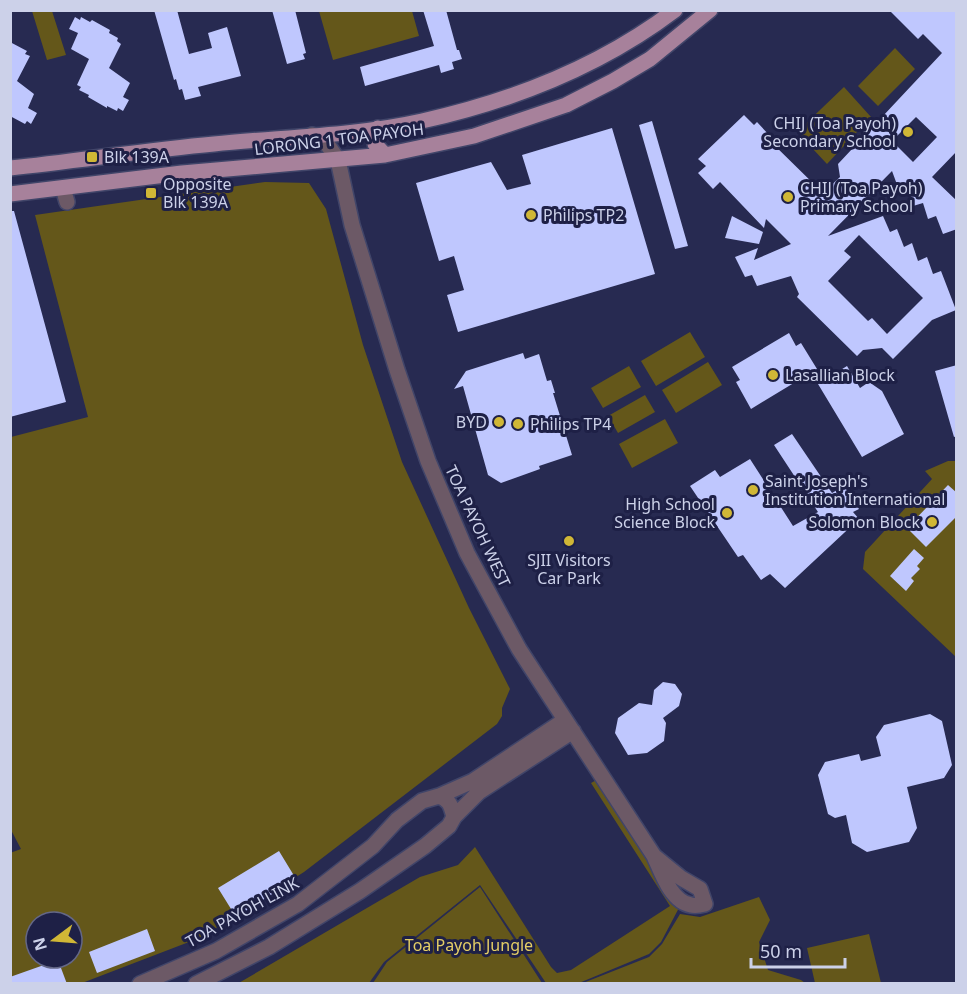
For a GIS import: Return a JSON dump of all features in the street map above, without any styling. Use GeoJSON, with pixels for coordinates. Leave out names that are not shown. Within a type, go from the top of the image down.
{"type":"FeatureCollection","features":[{"type":"Feature","properties":{"kind":"main road","name":"LORONG 1 TOA PAYOH"},"geometry":{"type":"LineString","coordinates":[[10,168],[208,144],[378,128],[422,121],[548,82],[599,59],[675,10]]}},
{"type":"Feature","properties":{"kind":"main road","name":"LORONG 1 TOA PAYOH"},"geometry":{"type":"LineString","coordinates":[[10,194],[65,195],[182,173],[385,155],[474,136],[566,105],[650,59],[710,10]]}},
{"type":"Feature","properties":{"kind":"main road"},"geometry":{"type":"LineString","coordinates":[[378,128],[375,144],[385,155]]}},
{"type":"Feature","properties":{"kind":"street"},"geometry":{"type":"LineString","coordinates":[[312,135],[327,144],[338,160]]}},
{"type":"Feature","properties":{"kind":"street","name":"TOA PAYOH WEST"},"geometry":{"type":"LineString","coordinates":[[338,160],[352,225],[382,321],[428,461],[464,546],[519,649],[654,856]]}},
{"type":"Feature","properties":{"kind":"street"},"geometry":{"type":"LineString","coordinates":[[319,162],[334,170],[341,179]]}},
{"type":"Feature","properties":{"kind":"street"},"geometry":{"type":"LineString","coordinates":[[196,984],[269,946],[360,891],[425,846],[449,826],[454,817],[479,792],[569,725]]}},
{"type":"Feature","properties":{"kind":"street","name":"TOA PAYOH LINK"},"geometry":{"type":"LineString","coordinates":[[140,984],[216,951],[298,904],[373,846],[397,820],[422,801],[473,781],[569,725]]}},
{"type":"Feature","properties":{"kind":"street"},"geometry":{"type":"LineString","coordinates":[[439,796],[450,803],[454,817]]}},
{"type":"Feature","properties":{"kind":"green space"},"geometry":{"type":"Polygon","coordinates":[[[32,11],[52,11],[66,55],[47,60],[32,11]]]}},
{"type":"Feature","properties":{"kind":"green space"},"geometry":{"type":"Polygon","coordinates":[[[319,11],[412,11],[419,36],[333,60],[319,11]]]}},
{"type":"Feature","properties":{"kind":"green space"},"geometry":{"type":"Polygon","coordinates":[[[895,48],[915,69],[878,106],[858,86],[895,48]]]}},
{"type":"Feature","properties":{"kind":"green space"},"geometry":{"type":"Polygon","coordinates":[[[844,87],[871,117],[827,164],[797,132],[844,87]]]}},
{"type":"Feature","properties":{"kind":"green space"},"geometry":{"type":"Polygon","coordinates":[[[265,182],[309,183],[326,209],[363,345],[402,462],[469,608],[510,689],[502,708],[502,716],[497,724],[304,872],[202,937],[82,983],[11,983],[10,853],[21,849],[10,828],[11,437],[88,417],[35,215],[265,182]]]}},
{"type":"Feature","properties":{"kind":"green space"},"geometry":{"type":"Polygon","coordinates":[[[690,332],[705,357],[656,386],[641,361],[690,332]]]}},
{"type":"Feature","properties":{"kind":"green space"},"geometry":{"type":"Polygon","coordinates":[[[708,362],[722,385],[676,413],[662,390],[708,362]]]}},
{"type":"Feature","properties":{"kind":"green space"},"geometry":{"type":"Polygon","coordinates":[[[629,366],[641,387],[603,408],[591,388],[629,366]]]}},
{"type":"Feature","properties":{"kind":"green space"},"geometry":{"type":"Polygon","coordinates":[[[645,395],[655,412],[618,433],[608,416],[645,395]]]}},
{"type":"Feature","properties":{"kind":"green space"},"geometry":{"type":"Polygon","coordinates":[[[665,419],[678,443],[632,468],[619,444],[665,419]]]}},
{"type":"Feature","properties":{"kind":"green space"},"geometry":{"type":"Polygon","coordinates":[[[948,461],[956,461],[956,657],[863,569],[865,552],[932,479],[925,471],[948,461]]]}},
{"type":"Feature","properties":{"kind":"green space"},"geometry":{"type":"Polygon","coordinates":[[[600,778],[681,904],[661,942],[649,954],[579,983],[546,983],[480,885],[384,962],[369,983],[237,984],[420,877],[458,865],[475,847],[551,967],[557,973],[571,970],[670,906],[591,783],[600,778]]]}},
{"type":"Feature","properties":{"kind":"green space","name":"Toa Payoh Jungle"},"geometry":{"type":"Polygon","coordinates":[[[480,887],[542,983],[373,983],[387,962],[480,887]]]}},
{"type":"Feature","properties":{"kind":"green space"},"geometry":{"type":"Polygon","coordinates":[[[759,897],[770,920],[759,942],[768,970],[805,983],[583,983],[649,957],[662,944],[680,914],[700,917],[759,897]]]}},
{"type":"Feature","properties":{"kind":"green space"},"geometry":{"type":"Polygon","coordinates":[[[869,934],[881,983],[815,983],[807,948],[869,934]]]}},
{"type":"Feature","properties":{"kind":"building"},"geometry":{"type":"Polygon","coordinates":[[[154,10],[177,10],[189,54],[212,48],[208,33],[227,27],[241,76],[198,87],[201,96],[185,100],[182,89],[179,90],[176,79],[174,80],[154,10]]]}},
{"type":"Feature","properties":{"kind":"building"},"geometry":{"type":"Polygon","coordinates":[[[272,10],[295,10],[306,53],[303,54],[305,59],[287,64],[272,10]]]}},
{"type":"Feature","properties":{"kind":"building"},"geometry":{"type":"Polygon","coordinates":[[[423,10],[446,10],[457,50],[462,59],[452,62],[454,69],[441,73],[439,65],[365,86],[360,67],[434,46],[423,10]]]}},
{"type":"Feature","properties":{"kind":"building"},"geometry":{"type":"Polygon","coordinates":[[[889,10],[957,10],[957,151],[932,177],[957,201],[957,229],[943,234],[936,216],[928,219],[923,203],[913,206],[907,187],[899,190],[892,171],[828,236],[883,216],[890,232],[897,229],[904,247],[912,243],[918,261],[927,257],[933,274],[941,271],[956,310],[932,320],[893,359],[882,348],[863,350],[857,356],[797,297],[799,294],[791,276],[757,286],[752,275],[745,277],[735,257],[758,248],[754,260],[791,244],[766,219],[764,228],[720,182],[713,189],[698,173],[706,166],[698,159],[744,115],[754,125],[757,122],[770,136],[767,138],[823,193],[840,177],[838,164],[942,53],[923,34],[918,39],[889,10]],[[916,117],[892,141],[913,162],[937,137],[916,117]],[[859,235],[844,251],[851,257],[828,281],[868,321],[872,318],[887,334],[923,298],[859,235]]]}},
{"type":"Feature","properties":{"kind":"building"},"geometry":{"type":"Polygon","coordinates":[[[75,17],[80,20],[81,17],[90,22],[92,20],[110,30],[109,33],[118,38],[117,41],[121,44],[109,68],[130,83],[123,97],[129,100],[123,111],[118,108],[117,111],[107,106],[107,108],[79,90],[81,87],[77,85],[89,59],[71,49],[78,33],[69,29],[75,17]]]}},
{"type":"Feature","properties":{"kind":"building"},"geometry":{"type":"Polygon","coordinates":[[[10,42],[27,51],[25,54],[30,56],[17,81],[34,94],[28,108],[37,113],[31,124],[27,121],[25,124],[10,116],[10,42]]]}},
{"type":"Feature","properties":{"kind":"building"},"geometry":{"type":"Polygon","coordinates":[[[652,121],[688,246],[675,249],[639,125],[652,121]]]}},
{"type":"Feature","properties":{"kind":"building","name":"Philips TP2"},"geometry":{"type":"Polygon","coordinates":[[[612,128],[655,274],[458,332],[447,295],[464,290],[454,256],[439,261],[416,183],[491,162],[507,190],[531,184],[522,155],[612,128]]]}},
{"type":"Feature","properties":{"kind":"building"},"geometry":{"type":"Polygon","coordinates":[[[10,211],[14,211],[66,402],[10,417],[10,211]]]}},
{"type":"Feature","properties":{"kind":"building"},"geometry":{"type":"Polygon","coordinates":[[[732,216],[763,232],[759,244],[725,238],[732,216]]]}},
{"type":"Feature","properties":{"kind":"building","name":"Lasallian Block"},"geometry":{"type":"Polygon","coordinates":[[[789,333],[796,346],[801,343],[817,369],[751,409],[736,382],[740,380],[732,367],[789,333]]]}},
{"type":"Feature","properties":{"kind":"building","name":"Philips TP4"},"geometry":{"type":"Polygon","coordinates":[[[523,353],[525,359],[539,354],[547,381],[551,380],[572,455],[539,466],[540,469],[501,483],[488,475],[463,386],[454,389],[466,371],[523,353]]]}},
{"type":"Feature","properties":{"kind":"building"},"geometry":{"type":"Polygon","coordinates":[[[957,365],[957,436],[954,437],[935,371],[957,365]]]}},
{"type":"Feature","properties":{"kind":"building"},"geometry":{"type":"Polygon","coordinates":[[[847,366],[860,388],[869,382],[882,391],[904,434],[862,457],[818,384],[847,366]]]}},
{"type":"Feature","properties":{"kind":"building"},"geometry":{"type":"Polygon","coordinates":[[[792,434],[832,493],[844,486],[859,509],[853,512],[859,519],[785,588],[770,574],[761,580],[743,555],[738,557],[690,486],[715,470],[720,477],[750,459],[793,526],[818,512],[774,445],[792,434]]]}},
{"type":"Feature","properties":{"kind":"building","name":"Solomon Block"},"geometry":{"type":"Polygon","coordinates":[[[948,485],[957,493],[957,516],[926,547],[907,528],[948,485]]]}},
{"type":"Feature","properties":{"kind":"building"},"geometry":{"type":"Polygon","coordinates":[[[914,549],[924,558],[917,566],[920,569],[911,578],[914,581],[906,591],[890,576],[914,549]]]}},
{"type":"Feature","properties":{"kind":"building"},"geometry":{"type":"Polygon","coordinates":[[[663,682],[675,684],[682,694],[679,706],[663,718],[666,723],[664,741],[647,753],[628,755],[615,733],[618,718],[639,703],[652,705],[654,690],[663,682]]]}},
{"type":"Feature","properties":{"kind":"building"},"geometry":{"type":"Polygon","coordinates":[[[930,714],[942,721],[952,765],[944,778],[907,787],[917,828],[909,842],[867,852],[852,843],[846,815],[835,818],[828,814],[818,775],[825,762],[859,754],[861,761],[881,756],[876,737],[884,725],[930,714]]]}},
{"type":"Feature","properties":{"kind":"building"},"geometry":{"type":"Polygon","coordinates":[[[279,851],[296,879],[236,917],[218,888],[279,851]]]}},
{"type":"Feature","properties":{"kind":"building"},"geometry":{"type":"Polygon","coordinates":[[[147,929],[155,951],[97,973],[89,952],[147,929]]]}},
{"type":"Feature","properties":{"kind":"building"},"geometry":{"type":"Polygon","coordinates":[[[30,970],[62,970],[67,984],[10,984],[10,977],[30,970]]]}},
{"type":"Feature","properties":{"kind":"place","name":"CHIJ (Toa Payoh) Secondary School"},"geometry":{"type":"Point","coordinates":[908,132]}},
{"type":"Feature","properties":{"kind":"place","name":"Blk 139A"},"geometry":{"type":"Point","coordinates":[92,157]}},
{"type":"Feature","properties":{"kind":"place","name":"Opposite Blk 139A"},"geometry":{"type":"Point","coordinates":[151,193]}},
{"type":"Feature","properties":{"kind":"place","name":"CHIJ (Toa Payoh) Primary School"},"geometry":{"type":"Point","coordinates":[788,197]}},
{"type":"Feature","properties":{"kind":"place","name":"Philips TP2"},"geometry":{"type":"Point","coordinates":[531,215]}},
{"type":"Feature","properties":{"kind":"place","name":"Lasallian Block"},"geometry":{"type":"Point","coordinates":[773,375]}},
{"type":"Feature","properties":{"kind":"place","name":"BYD"},"geometry":{"type":"Point","coordinates":[499,422]}},
{"type":"Feature","properties":{"kind":"place","name":"Philips TP4"},"geometry":{"type":"Point","coordinates":[518,424]}},
{"type":"Feature","properties":{"kind":"place","name":"Saint Joseph's Institution International"},"geometry":{"type":"Point","coordinates":[753,490]}},
{"type":"Feature","properties":{"kind":"place","name":"High School Science Block"},"geometry":{"type":"Point","coordinates":[727,513]}},
{"type":"Feature","properties":{"kind":"place","name":"Solomon Block"},"geometry":{"type":"Point","coordinates":[932,522]}},
{"type":"Feature","properties":{"kind":"place","name":"SJII Visitors Car Park"},"geometry":{"type":"Point","coordinates":[569,541]}}]}
